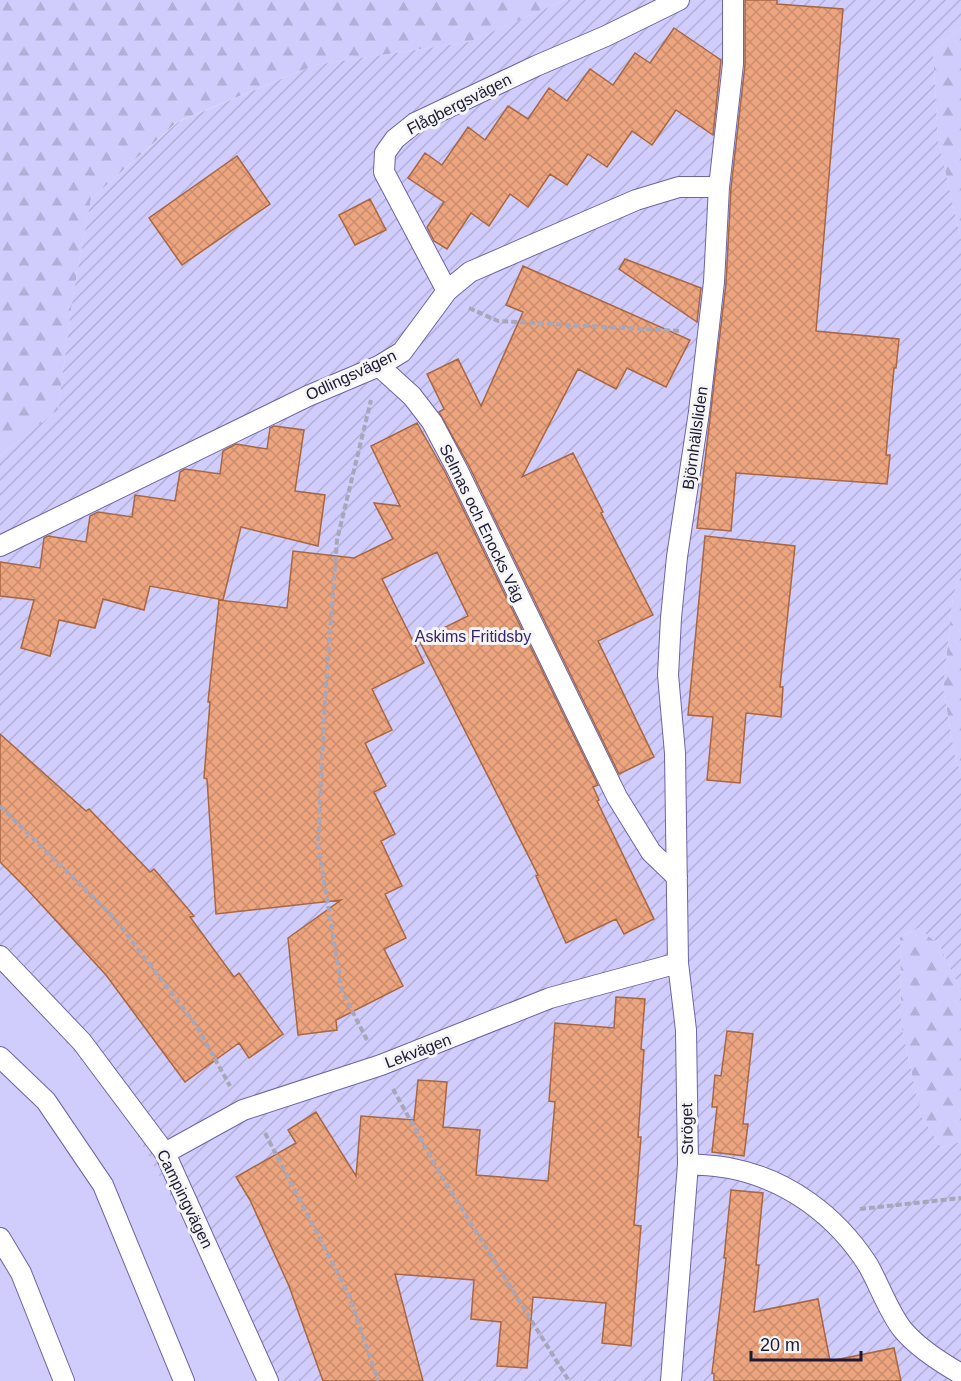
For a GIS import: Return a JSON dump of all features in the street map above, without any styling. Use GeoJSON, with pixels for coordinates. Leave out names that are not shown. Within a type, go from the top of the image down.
{"type":"FeatureCollection","features":[{"type":"Feature","properties":{"kind":"lane","name":"Flågbergsvägen"},"geometry":{"type":"LineString","coordinates":[[447,291],[384,172],[386,153],[395,139],[415,123],[606,36],[679,0]]}},
{"type":"Feature","properties":{"kind":"lane","name":"Björnhällsliden"},"geometry":{"type":"LineString","coordinates":[[677,877],[675,753],[668,675],[670,629],[677,557],[699,412],[714,282],[719,187],[733,64],[733,0]]}},
{"type":"Feature","properties":{"kind":"lane","name":"Odlingsvägen"},"geometry":{"type":"LineString","coordinates":[[0,546],[308,396],[379,366],[402,352],[447,291],[470,272],[636,200],[679,187],[719,187]]}},
{"type":"Feature","properties":{"kind":"lane","name":"Selmas och Enocks Väg"},"geometry":{"type":"LineString","coordinates":[[379,366],[412,396],[432,422],[617,797],[651,852],[677,877]]}},
{"type":"Feature","properties":{"kind":"lane","name":"Ströget"},"geometry":{"type":"LineString","coordinates":[[671,1381],[688,1164],[686,1030],[678,963],[677,877]]}},
{"type":"Feature","properties":{"kind":"lane","name":"Campingvägen"},"geometry":{"type":"LineString","coordinates":[[0,956],[82,1042],[165,1153],[268,1381]]}},
{"type":"Feature","properties":{"kind":"lane","name":"Lekvägen"},"geometry":{"type":"LineString","coordinates":[[165,1153],[243,1110],[381,1065],[550,998],[678,963]]}},
{"type":"Feature","properties":{"kind":"lane"},"geometry":{"type":"LineString","coordinates":[[0,1057],[46,1101],[103,1185],[184,1381]]}},
{"type":"Feature","properties":{"kind":"lane"},"geometry":{"type":"LineString","coordinates":[[688,1164],[727,1167],[761,1176],[826,1213],[867,1264],[902,1329],[935,1359],[961,1374]]}},
{"type":"Feature","properties":{"kind":"lane"},"geometry":{"type":"LineString","coordinates":[[0,1238],[21,1274],[64,1381]]}},
{"type":"Feature","properties":{"kind":"path"},"geometry":{"type":"LineString","coordinates":[[447,291],[458,304],[498,321],[708,334]]}},
{"type":"Feature","properties":{"kind":"path"},"geometry":{"type":"LineString","coordinates":[[379,366],[337,540],[325,700],[318,844],[342,991],[439,1172],[569,1381]]}},
{"type":"Feature","properties":{"kind":"path"},"geometry":{"type":"LineString","coordinates":[[0,806],[115,919],[196,1025],[243,1110],[263,1130],[349,1295],[378,1381]]}},
{"type":"Feature","properties":{"kind":"path"},"geometry":{"type":"LineString","coordinates":[[826,1213],[961,1198]]}},
{"type":"Feature","properties":{"kind":"green space"},"geometry":{"type":"Polygon","coordinates":[[[0,0],[565,0],[469,42],[315,65],[177,122],[91,199],[73,296],[58,410],[0,456],[0,0]]]}},
{"type":"Feature","properties":{"kind":"green space","name":"Askims Fritidsby"},"geometry":{"type":"Polygon","coordinates":[[[565,0],[961,0],[961,27],[933,51],[938,140],[961,240],[961,572],[953,596],[943,688],[955,757],[961,773],[961,990],[939,944],[918,928],[900,937],[901,1024],[921,1116],[941,1147],[961,1142],[961,1381],[265,1381],[253,1346],[122,1108],[26,996],[0,972],[0,456],[58,410],[73,296],[91,199],[178,122],[315,65],[469,42],[565,0]]]}},
{"type":"Feature","properties":{"kind":"green space"},"geometry":{"type":"Polygon","coordinates":[[[961,27],[961,240],[938,140],[933,51],[961,27]]]}},
{"type":"Feature","properties":{"kind":"green space"},"geometry":{"type":"Polygon","coordinates":[[[961,572],[961,773],[955,757],[943,688],[953,596],[961,572]]]}},
{"type":"Feature","properties":{"kind":"green space"},"geometry":{"type":"Polygon","coordinates":[[[918,928],[939,944],[961,990],[961,1142],[941,1147],[921,1116],[901,1024],[900,937],[918,928]]]}},
{"type":"Feature","properties":{"kind":"green space"},"geometry":{"type":"Polygon","coordinates":[[[0,972],[26,996],[122,1108],[253,1346],[265,1381],[0,1381],[0,972]]]}},
{"type":"Feature","properties":{"kind":"building"},"geometry":{"type":"Polygon","coordinates":[[[745,0],[777,0],[777,4],[843,9],[816,331],[899,339],[886,455],[890,455],[887,484],[736,473],[731,531],[697,528],[726,283],[731,188],[745,65],[745,0]]]}},
{"type":"Feature","properties":{"kind":"building"},"geometry":{"type":"Polygon","coordinates":[[[674,28],[721,60],[713,135],[676,110],[652,145],[632,131],[607,167],[588,154],[567,185],[550,174],[528,207],[510,194],[489,226],[471,213],[447,249],[434,241],[427,227],[444,202],[408,178],[425,153],[442,165],[468,127],[485,140],[508,106],[528,119],[549,88],[567,101],[590,69],[613,85],[635,53],[650,63],[674,28]]]}},
{"type":"Feature","properties":{"kind":"building"},"geometry":{"type":"Polygon","coordinates":[[[237,156],[270,204],[182,265],[149,218],[237,156]]]}},
{"type":"Feature","properties":{"kind":"building"},"geometry":{"type":"Polygon","coordinates":[[[370,199],[386,230],[355,245],[339,215],[370,199]]]}},
{"type":"Feature","properties":{"kind":"building"},"geometry":{"type":"Polygon","coordinates":[[[625,259],[701,288],[697,322],[619,269],[625,259]]]}},
{"type":"Feature","properties":{"kind":"building"},"geometry":{"type":"Polygon","coordinates":[[[523,266],[690,340],[666,387],[627,368],[616,389],[578,369],[522,477],[573,453],[653,615],[598,641],[654,757],[619,774],[468,464],[439,412],[444,409],[427,374],[458,359],[481,406],[523,312],[506,305],[523,266]]]}},
{"type":"Feature","properties":{"kind":"building"},"geometry":{"type":"Polygon","coordinates":[[[417,423],[446,474],[598,785],[593,787],[599,800],[597,801],[654,919],[624,934],[616,919],[566,943],[536,876],[538,875],[419,640],[468,616],[437,552],[382,579],[424,663],[372,689],[392,730],[365,743],[386,786],[374,792],[395,834],[381,841],[402,886],[385,894],[406,938],[384,949],[403,986],[336,1020],[337,1030],[298,1035],[288,938],[341,900],[216,914],[207,779],[204,778],[210,702],[208,702],[219,600],[287,608],[293,551],[354,558],[393,539],[374,503],[400,506],[371,446],[417,423]]]}},
{"type":"Feature","properties":{"kind":"building"},"geometry":{"type":"Polygon","coordinates":[[[274,426],[304,430],[295,491],[325,495],[318,546],[241,527],[223,600],[150,586],[144,610],[103,599],[95,628],[59,620],[50,656],[21,648],[34,600],[0,596],[0,562],[40,568],[44,538],[48,536],[86,542],[90,516],[98,512],[132,517],[135,495],[175,501],[180,472],[185,469],[220,474],[223,451],[236,444],[267,449],[270,428],[274,426]]]}},
{"type":"Feature","properties":{"kind":"building"},"geometry":{"type":"Polygon","coordinates":[[[705,536],[795,546],[780,687],[783,687],[781,717],[746,713],[740,783],[707,780],[713,717],[688,715],[705,536]]]}},
{"type":"Feature","properties":{"kind":"building"},"geometry":{"type":"Polygon","coordinates":[[[0,734],[86,811],[89,809],[150,872],[154,869],[194,916],[190,917],[234,977],[239,973],[283,1034],[249,1058],[239,1043],[185,1082],[106,975],[0,862],[0,734]]]}},
{"type":"Feature","properties":{"kind":"building"},"geometry":{"type":"Polygon","coordinates":[[[616,997],[645,999],[638,1137],[641,1137],[634,1225],[641,1226],[631,1346],[602,1343],[606,1303],[533,1297],[527,1368],[497,1366],[501,1322],[471,1319],[474,1280],[395,1274],[423,1381],[323,1381],[289,1286],[250,1200],[236,1177],[296,1143],[288,1130],[316,1112],[356,1176],[361,1116],[414,1120],[418,1080],[447,1082],[443,1127],[480,1130],[476,1175],[548,1181],[555,1102],[549,1101],[555,1023],[614,1028],[616,997]]]}},
{"type":"Feature","properties":{"kind":"building"},"geometry":{"type":"Polygon","coordinates":[[[727,1031],[753,1034],[743,1124],[748,1124],[744,1156],[712,1152],[717,1107],[712,1107],[715,1075],[721,1076],[727,1031]]]}},
{"type":"Feature","properties":{"kind":"building"},"geometry":{"type":"Polygon","coordinates":[[[731,1190],[763,1193],[754,1312],[818,1299],[830,1361],[894,1348],[901,1381],[714,1381],[712,1373],[726,1258],[724,1258],[731,1190]]]}}]}
